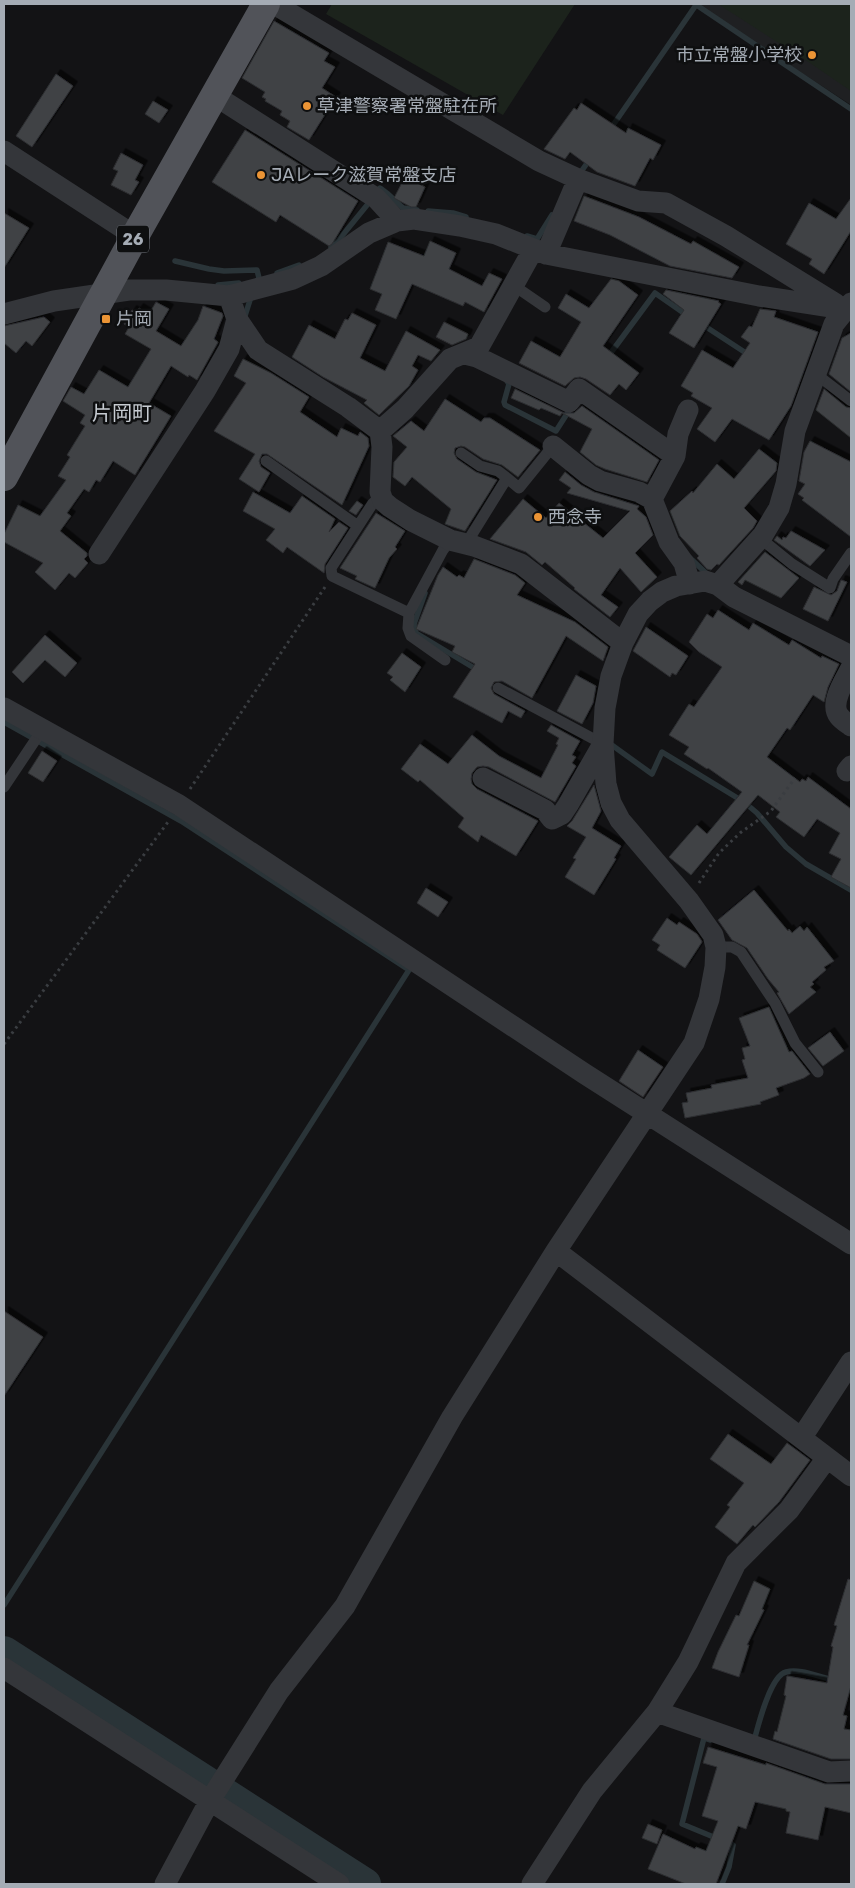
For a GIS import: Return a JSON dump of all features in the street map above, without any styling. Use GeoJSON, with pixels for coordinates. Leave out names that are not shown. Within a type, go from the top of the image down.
{"type":"FeatureCollection","features":[{"type":"Feature","properties":{"kind":"main road","name":"26"},"geometry":{"type":"LineString","coordinates":[[4,477],[135,236],[266,4]]}},
{"type":"Feature","properties":{"kind":"street"},"geometry":{"type":"LineString","coordinates":[[274,4],[539,161],[578,179],[638,201],[666,203],[849,308]]}},
{"type":"Feature","properties":{"kind":"street"},"geometry":{"type":"LineString","coordinates":[[214,95],[376,198],[397,221]]}},
{"type":"Feature","properties":{"kind":"street"},"geometry":{"type":"LineString","coordinates":[[4,151],[135,236]]}},
{"type":"Feature","properties":{"kind":"street"},"geometry":{"type":"LineString","coordinates":[[380,431],[405,408],[450,360],[479,347],[513,285],[540,252],[578,179]]}},
{"type":"Feature","properties":{"kind":"street"},"geometry":{"type":"LineString","coordinates":[[4,314],[54,302],[129,290],[166,290],[229,296],[293,279],[321,266],[369,233],[397,221],[414,218],[496,234],[540,252],[759,296],[849,308]]}},
{"type":"Feature","properties":{"kind":"street"},"geometry":{"type":"LineString","coordinates":[[229,296],[237,319],[258,350],[348,407],[380,431],[382,447],[380,492],[390,507],[410,520],[458,542],[522,564],[623,643]]}},
{"type":"Feature","properties":{"kind":"street"},"geometry":{"type":"LineString","coordinates":[[718,584],[760,538],[779,508],[786,484],[795,430],[834,324],[849,308]]}},
{"type":"Feature","properties":{"kind":"street"},"geometry":{"type":"LineString","coordinates":[[99,554],[205,391],[229,349],[237,319]]}},
{"type":"Feature","properties":{"kind":"street"},"geometry":{"type":"LineString","coordinates":[[465,354],[477,357],[569,402],[579,389],[675,456]]}},
{"type":"Feature","properties":{"kind":"street"},"geometry":{"type":"LineString","coordinates":[[652,500],[675,456],[678,434],[688,410]]}},
{"type":"Feature","properties":{"kind":"street"},"geometry":{"type":"LineString","coordinates":[[552,446],[600,482],[639,492],[652,500],[669,542],[684,563],[690,584]]}},
{"type":"Feature","properties":{"kind":"street"},"geometry":{"type":"LineString","coordinates":[[165,1884],[214,1793],[279,1691],[345,1606],[452,1417],[556,1251],[694,1043],[709,999],[715,967],[716,947],[713,935],[689,900],[620,820],[611,803],[606,784],[603,744],[608,690],[616,658],[638,614],[662,592],[676,586],[704,581],[718,584],[734,597],[851,656]]}},
{"type":"Feature","properties":{"kind":"street"},"geometry":{"type":"LineString","coordinates":[[851,668],[836,702],[836,710],[839,716],[851,726]]}},
{"type":"Feature","properties":{"kind":"street"},"geometry":{"type":"LineString","coordinates":[[4,708],[179,805],[481,1006],[851,1244]]}},
{"type":"Feature","properties":{"kind":"street"},"geometry":{"type":"LineString","coordinates":[[483,778],[545,810],[552,819],[562,814],[603,744]]}},
{"type":"Feature","properties":{"kind":"street"},"geometry":{"type":"LineString","coordinates":[[556,1251],[851,1476]]}},
{"type":"Feature","properties":{"kind":"street"},"geometry":{"type":"LineString","coordinates":[[802,1437],[851,1362]]}},
{"type":"Feature","properties":{"kind":"street"},"geometry":{"type":"LineString","coordinates":[[532,1884],[592,1791],[657,1712],[688,1662],[736,1563],[789,1510],[828,1458]]}},
{"type":"Feature","properties":{"kind":"street"},"geometry":{"type":"LineString","coordinates":[[4,1668],[214,1793],[339,1884]]}},
{"type":"Feature","properties":{"kind":"street"},"geometry":{"type":"LineString","coordinates":[[657,1712],[829,1772],[851,1771]]}},
{"type":"Feature","properties":{"kind":"lane"},"geometry":{"type":"LineString","coordinates":[[513,285],[545,307]]}},
{"type":"Feature","properties":{"kind":"lane"},"geometry":{"type":"LineString","coordinates":[[816,374],[851,401]]}},
{"type":"Feature","properties":{"kind":"lane"},"geometry":{"type":"LineString","coordinates":[[461,453],[480,466],[498,471],[520,488],[552,446]]}},
{"type":"Feature","properties":{"kind":"lane"},"geometry":{"type":"LineString","coordinates":[[266,461],[358,526]]}},
{"type":"Feature","properties":{"kind":"lane"},"geometry":{"type":"LineString","coordinates":[[445,660],[411,636],[408,628],[409,613],[443,550],[458,542],[507,478]]}},
{"type":"Feature","properties":{"kind":"lane"},"geometry":{"type":"LineString","coordinates":[[382,496],[373,502],[331,568],[332,576],[409,613]]}},
{"type":"Feature","properties":{"kind":"lane"},"geometry":{"type":"LineString","coordinates":[[760,538],[792,564],[830,588],[851,552]]}},
{"type":"Feature","properties":{"kind":"lane"},"geometry":{"type":"LineString","coordinates":[[498,688],[603,744]]}},
{"type":"Feature","properties":{"kind":"lane"},"geometry":{"type":"LineString","coordinates":[[4,787],[42,730]]}},
{"type":"Feature","properties":{"kind":"lane"},"geometry":{"type":"LineString","coordinates":[[716,947],[732,947],[741,952],[774,1003],[795,1043],[818,1072]]}},
{"type":"Feature","properties":{"kind":"path"},"geometry":{"type":"LineString","coordinates":[[4,1044],[151,846],[332,576]]}},
{"type":"Feature","properties":{"kind":"path"},"geometry":{"type":"LineString","coordinates":[[689,900],[705,872],[719,853],[740,832],[771,811],[795,778]]}},
{"type":"Feature","properties":{"kind":"shaded area"},"geometry":{"type":"Polygon","coordinates":[[[332,4],[575,4],[503,115],[326,14],[332,4]]]}},
{"type":"Feature","properties":{"kind":"shaded area","name":"市立常盤小学校"},"geometry":{"type":"Polygon","coordinates":[[[696,4],[851,4],[851,105],[696,4]]]}},
{"type":"Feature","properties":{"kind":"shaded area","name":"市立常盤小学校"},"geometry":{"type":"Polygon","coordinates":[[[718,4],[851,4],[851,91],[810,63],[718,4]]]}},
{"type":"Feature","properties":{"kind":"building"},"geometry":{"type":"Polygon","coordinates":[[[274,21],[329,53],[324,61],[335,67],[322,88],[336,97],[309,140],[287,127],[290,121],[280,115],[282,111],[265,101],[266,99],[262,97],[265,92],[242,78],[274,21]]]}},
{"type":"Feature","properties":{"kind":"building"},"geometry":{"type":"Polygon","coordinates":[[[56,74],[73,86],[32,147],[16,136],[56,74]]]}},
{"type":"Feature","properties":{"kind":"building"},"geometry":{"type":"Polygon","coordinates":[[[153,101],[168,110],[159,123],[145,114],[153,101]]]}},
{"type":"Feature","properties":{"kind":"building"},"geometry":{"type":"Polygon","coordinates":[[[581,103],[626,133],[628,128],[661,145],[653,160],[650,158],[635,186],[597,172],[570,152],[565,159],[544,149],[574,108],[577,110],[581,103]]]}},
{"type":"Feature","properties":{"kind":"building"},"geometry":{"type":"Polygon","coordinates":[[[245,130],[358,201],[332,244],[329,246],[280,215],[276,222],[212,182],[245,130]]]}},
{"type":"Feature","properties":{"kind":"building"},"geometry":{"type":"Polygon","coordinates":[[[121,153],[143,165],[135,180],[139,182],[131,195],[111,185],[118,171],[113,169],[121,153]]]}},
{"type":"Feature","properties":{"kind":"building"},"geometry":{"type":"Polygon","coordinates":[[[405,177],[425,187],[416,207],[411,207],[394,198],[405,177]]]}},
{"type":"Feature","properties":{"kind":"building"},"geometry":{"type":"Polygon","coordinates":[[[584,196],[639,217],[691,244],[693,241],[739,267],[732,278],[670,266],[610,235],[574,221],[584,196]]]}},
{"type":"Feature","properties":{"kind":"building"},"geometry":{"type":"Polygon","coordinates":[[[851,198],[851,231],[824,274],[809,264],[812,259],[786,244],[809,203],[836,219],[851,198]]]}},
{"type":"Feature","properties":{"kind":"building"},"geometry":{"type":"Polygon","coordinates":[[[4,213],[29,228],[4,268],[4,213]]]}},
{"type":"Feature","properties":{"kind":"building"},"geometry":{"type":"Polygon","coordinates":[[[430,241],[456,253],[449,269],[482,286],[489,273],[502,279],[484,312],[465,302],[463,306],[412,284],[396,319],[375,310],[382,294],[370,289],[388,242],[424,256],[430,241]]]}},
{"type":"Feature","properties":{"kind":"building"},"geometry":{"type":"Polygon","coordinates":[[[611,279],[619,281],[638,295],[603,346],[639,373],[626,390],[619,384],[610,395],[580,377],[574,378],[565,386],[519,363],[531,341],[560,357],[581,322],[558,308],[566,294],[589,308],[611,279]]]}},
{"type":"Feature","properties":{"kind":"building"},"geometry":{"type":"Polygon","coordinates":[[[666,290],[719,301],[721,304],[694,348],[669,333],[684,310],[663,294],[666,290]]]}},
{"type":"Feature","properties":{"kind":"building"},"geometry":{"type":"Polygon","coordinates":[[[156,302],[169,309],[156,331],[181,346],[198,320],[203,306],[222,313],[223,316],[214,339],[218,342],[197,380],[189,375],[188,377],[171,366],[149,403],[171,416],[135,475],[113,461],[100,482],[96,480],[89,492],[84,489],[67,513],[71,516],[60,531],[87,553],[84,559],[88,563],[75,578],[69,573],[55,590],[35,572],[43,563],[4,542],[4,534],[18,505],[40,516],[66,480],[58,476],[70,457],[67,455],[85,426],[80,423],[85,415],[63,401],[71,387],[84,394],[99,370],[128,387],[151,349],[125,334],[129,327],[124,324],[132,310],[136,312],[139,308],[149,314],[156,302]]]}},
{"type":"Feature","properties":{"kind":"building"},"geometry":{"type":"Polygon","coordinates":[[[760,309],[776,311],[774,317],[818,332],[791,406],[769,440],[732,419],[715,442],[697,429],[712,408],[691,396],[693,393],[681,386],[702,350],[733,368],[750,343],[741,337],[749,326],[752,327],[760,309]]]}},
{"type":"Feature","properties":{"kind":"building"},"geometry":{"type":"Polygon","coordinates":[[[352,313],[376,325],[360,358],[385,371],[406,331],[440,350],[431,361],[418,355],[412,366],[418,370],[409,386],[379,415],[364,403],[367,400],[323,377],[292,357],[309,325],[335,339],[345,319],[348,320],[352,313]]]}},
{"type":"Feature","properties":{"kind":"building"},"geometry":{"type":"Polygon","coordinates":[[[44,317],[50,322],[32,346],[26,341],[16,353],[4,343],[4,326],[44,317]]]}},
{"type":"Feature","properties":{"kind":"building"},"geometry":{"type":"Polygon","coordinates":[[[444,322],[468,334],[466,339],[452,345],[436,337],[444,322]]]}},
{"type":"Feature","properties":{"kind":"building"},"geometry":{"type":"Polygon","coordinates":[[[851,333],[851,392],[829,374],[842,338],[851,333]]]}},
{"type":"Feature","properties":{"kind":"building"},"geometry":{"type":"Polygon","coordinates":[[[243,359],[271,373],[309,397],[300,412],[337,437],[341,428],[358,436],[360,432],[368,438],[369,446],[342,505],[267,454],[262,454],[259,461],[261,467],[270,473],[259,492],[239,479],[255,454],[214,431],[246,383],[234,376],[243,359]]]}},
{"type":"Feature","properties":{"kind":"building"},"geometry":{"type":"Polygon","coordinates":[[[515,389],[564,413],[574,413],[582,406],[659,460],[647,482],[596,465],[580,452],[592,429],[562,413],[560,416],[541,408],[539,410],[511,398],[515,389]]]}},
{"type":"Feature","properties":{"kind":"building"},"geometry":{"type":"Polygon","coordinates":[[[824,389],[846,407],[851,408],[851,438],[816,410],[824,389]]]}},
{"type":"Feature","properties":{"kind":"building"},"geometry":{"type":"Polygon","coordinates":[[[445,399],[481,422],[484,418],[490,418],[540,450],[518,477],[502,465],[483,459],[465,447],[455,448],[454,453],[457,459],[476,472],[497,480],[465,531],[445,524],[451,509],[412,477],[405,486],[393,477],[394,462],[407,447],[393,436],[411,421],[424,431],[445,399]]]}},
{"type":"Feature","properties":{"kind":"building"},"geometry":{"type":"Polygon","coordinates":[[[810,441],[851,462],[851,537],[802,500],[804,498],[798,494],[805,484],[799,481],[804,452],[810,441]]]}},
{"type":"Feature","properties":{"kind":"building"},"geometry":{"type":"Polygon","coordinates":[[[759,449],[777,463],[776,471],[744,508],[757,521],[753,528],[719,565],[717,564],[711,570],[707,569],[697,558],[699,556],[680,536],[670,511],[692,491],[693,493],[717,464],[734,479],[759,449]]]}},
{"type":"Feature","properties":{"kind":"building"},"geometry":{"type":"Polygon","coordinates":[[[565,472],[581,485],[594,492],[639,506],[637,509],[646,517],[653,535],[635,553],[657,577],[641,592],[620,568],[601,595],[618,607],[610,617],[574,589],[545,562],[542,565],[526,552],[490,539],[523,499],[546,518],[559,503],[603,538],[630,511],[567,493],[571,488],[559,480],[565,472]]]}},
{"type":"Feature","properties":{"kind":"building"},"geometry":{"type":"Polygon","coordinates":[[[253,492],[290,513],[302,496],[335,519],[329,532],[339,522],[348,528],[325,564],[324,573],[287,547],[283,553],[266,540],[275,529],[243,511],[253,492]]]}},
{"type":"Feature","properties":{"kind":"building"},"geometry":{"type":"Polygon","coordinates":[[[357,501],[363,505],[356,515],[349,511],[357,501]]]}},
{"type":"Feature","properties":{"kind":"building"},"geometry":{"type":"Polygon","coordinates":[[[376,513],[405,531],[395,547],[397,549],[389,558],[375,588],[355,579],[357,576],[340,568],[376,513]]]}},
{"type":"Feature","properties":{"kind":"building"},"geometry":{"type":"Polygon","coordinates":[[[791,531],[825,550],[810,566],[774,540],[777,536],[782,540],[783,537],[786,538],[791,531]]]}},
{"type":"Feature","properties":{"kind":"building"},"geometry":{"type":"Polygon","coordinates":[[[765,552],[799,578],[781,598],[745,580],[742,585],[738,582],[765,552]]]}},
{"type":"Feature","properties":{"kind":"building"},"geometry":{"type":"Polygon","coordinates":[[[474,559],[515,575],[525,583],[517,595],[575,622],[608,647],[603,661],[566,636],[532,698],[502,681],[494,682],[491,688],[494,694],[525,711],[521,718],[508,711],[502,723],[453,697],[475,664],[452,652],[455,646],[416,629],[443,567],[457,577],[459,575],[464,578],[474,559]]]}},
{"type":"Feature","properties":{"kind":"building"},"geometry":{"type":"Polygon","coordinates":[[[841,580],[847,582],[828,621],[803,609],[814,587],[831,595],[837,591],[841,580]]]}},
{"type":"Feature","properties":{"kind":"building"},"geometry":{"type":"Polygon","coordinates":[[[718,610],[749,630],[753,623],[789,645],[792,640],[821,658],[822,656],[839,664],[828,687],[824,702],[813,695],[790,730],[787,728],[767,757],[800,782],[802,779],[806,781],[808,777],[851,809],[851,888],[831,877],[841,859],[829,853],[840,833],[817,819],[804,837],[776,817],[780,812],[758,795],[691,875],[669,857],[697,825],[707,834],[742,792],[684,754],[689,747],[669,735],[689,704],[694,707],[722,667],[699,652],[689,642],[707,614],[713,618],[718,610]]]}},
{"type":"Feature","properties":{"kind":"building"},"geometry":{"type":"Polygon","coordinates":[[[646,627],[688,656],[676,675],[672,673],[670,677],[633,651],[646,627]]]}},
{"type":"Feature","properties":{"kind":"building"},"geometry":{"type":"Polygon","coordinates":[[[45,635],[77,663],[65,677],[45,660],[23,683],[12,672],[45,635]]]}},
{"type":"Feature","properties":{"kind":"building"},"geometry":{"type":"Polygon","coordinates":[[[402,653],[421,667],[405,692],[390,680],[393,677],[387,673],[402,653]]]}},
{"type":"Feature","properties":{"kind":"building"},"geometry":{"type":"Polygon","coordinates":[[[576,675],[596,686],[593,703],[582,724],[557,711],[576,675]]]}},
{"type":"Feature","properties":{"kind":"building"},"geometry":{"type":"Polygon","coordinates":[[[551,725],[580,741],[572,755],[576,757],[572,763],[576,766],[555,802],[489,767],[477,767],[472,773],[472,784],[477,789],[538,821],[516,856],[481,835],[478,842],[458,827],[464,818],[420,780],[418,782],[401,769],[420,744],[448,764],[472,735],[499,756],[541,778],[558,745],[556,744],[559,738],[547,731],[551,725]]]}},
{"type":"Feature","properties":{"kind":"building"},"geometry":{"type":"Polygon","coordinates":[[[42,751],[57,761],[43,782],[28,773],[42,751]]]}},
{"type":"Feature","properties":{"kind":"building"},"geometry":{"type":"Polygon","coordinates":[[[594,785],[601,811],[592,828],[621,846],[614,858],[616,859],[594,895],[565,877],[576,859],[573,858],[586,837],[567,826],[594,785]]]}},
{"type":"Feature","properties":{"kind":"building"},"geometry":{"type":"Polygon","coordinates":[[[426,888],[448,902],[438,917],[417,903],[426,888]]]}},
{"type":"Feature","properties":{"kind":"building"},"geometry":{"type":"Polygon","coordinates":[[[754,890],[788,931],[789,929],[792,933],[800,926],[804,931],[807,927],[834,961],[824,967],[826,970],[812,982],[814,984],[810,987],[816,992],[789,1014],[777,993],[779,992],[747,948],[732,940],[718,920],[754,890]]]}},
{"type":"Feature","properties":{"kind":"building"},"geometry":{"type":"Polygon","coordinates":[[[667,918],[677,925],[679,922],[697,934],[702,942],[685,968],[657,950],[660,945],[652,940],[667,918]]]}},
{"type":"Feature","properties":{"kind":"building"},"geometry":{"type":"Polygon","coordinates":[[[769,1007],[789,1052],[792,1051],[810,1074],[776,1088],[779,1095],[760,1102],[761,1104],[685,1118],[682,1103],[688,1102],[686,1093],[712,1088],[711,1085],[748,1078],[742,1060],[745,1059],[742,1048],[750,1046],[739,1018],[769,1007]]]}},
{"type":"Feature","properties":{"kind":"building"},"geometry":{"type":"Polygon","coordinates":[[[830,1032],[844,1051],[823,1066],[808,1048],[830,1032]]]}},
{"type":"Feature","properties":{"kind":"building"},"geometry":{"type":"Polygon","coordinates":[[[638,1050],[663,1067],[643,1097],[619,1081],[638,1050]]]}},
{"type":"Feature","properties":{"kind":"building"},"geometry":{"type":"Polygon","coordinates":[[[4,1311],[43,1337],[4,1396],[4,1311]]]}},
{"type":"Feature","properties":{"kind":"building"},"geometry":{"type":"Polygon","coordinates":[[[728,1434],[771,1464],[787,1443],[810,1460],[779,1502],[755,1527],[753,1525],[737,1544],[715,1527],[730,1507],[727,1505],[744,1483],[710,1459],[728,1434]]]}},
{"type":"Feature","properties":{"kind":"building"},"geometry":{"type":"Polygon","coordinates":[[[848,1579],[851,1580],[851,1686],[843,1715],[847,1716],[844,1729],[851,1730],[851,1759],[831,1759],[773,1739],[775,1731],[777,1732],[786,1696],[784,1695],[787,1676],[827,1683],[833,1647],[831,1646],[837,1626],[834,1625],[848,1579]]]}},
{"type":"Feature","properties":{"kind":"building"},"geometry":{"type":"Polygon","coordinates":[[[754,1581],[770,1589],[762,1609],[764,1610],[747,1645],[749,1645],[739,1677],[712,1668],[736,1615],[739,1616],[754,1581]]]}},
{"type":"Feature","properties":{"kind":"building"},"geometry":{"type":"Polygon","coordinates":[[[708,1747],[766,1765],[766,1763],[825,1784],[851,1784],[851,1813],[825,1807],[818,1840],[786,1833],[790,1812],[786,1811],[786,1809],[755,1802],[746,1829],[738,1826],[716,1884],[686,1884],[648,1869],[663,1834],[695,1849],[696,1847],[706,1851],[718,1821],[702,1816],[717,1767],[703,1763],[708,1747]]]}},
{"type":"Feature","properties":{"kind":"building"},"geometry":{"type":"Polygon","coordinates":[[[648,1824],[662,1830],[657,1844],[642,1838],[648,1824]]]}},
{"type":"Feature","properties":{"kind":"waterway"},"geometry":{"type":"LineString","coordinates":[[695,4],[851,109]]}},
{"type":"Feature","properties":{"kind":"waterway"},"geometry":{"type":"LineString","coordinates":[[609,131],[696,5]]}},
{"type":"Feature","properties":{"kind":"waterway"},"geometry":{"type":"LineString","coordinates":[[578,176],[590,159]]}},
{"type":"Feature","properties":{"kind":"waterway"},"geometry":{"type":"LineString","coordinates":[[379,189],[388,194],[403,208],[417,210]]}},
{"type":"Feature","properties":{"kind":"waterway"},"geometry":{"type":"LineString","coordinates":[[331,247],[372,199]]}},
{"type":"Feature","properties":{"kind":"waterway"},"geometry":{"type":"LineString","coordinates":[[428,211],[453,213],[466,217]]}},
{"type":"Feature","properties":{"kind":"waterway"},"geometry":{"type":"LineString","coordinates":[[527,236],[537,239],[552,215]]}},
{"type":"Feature","properties":{"kind":"waterway"},"geometry":{"type":"LineString","coordinates":[[175,261],[224,271],[257,270],[259,278],[256,283]]}},
{"type":"Feature","properties":{"kind":"waterway"},"geometry":{"type":"LineString","coordinates":[[277,273],[299,265]]}},
{"type":"Feature","properties":{"kind":"waterway"},"geometry":{"type":"LineString","coordinates":[[218,285],[239,283]]}},
{"type":"Feature","properties":{"kind":"waterway"},"geometry":{"type":"LineString","coordinates":[[607,358],[655,293],[688,316]]}},
{"type":"Feature","properties":{"kind":"waterway"},"geometry":{"type":"LineString","coordinates":[[244,319],[251,297]]}},
{"type":"Feature","properties":{"kind":"waterway"},"geometry":{"type":"LineString","coordinates":[[700,323],[749,355]]}},
{"type":"Feature","properties":{"kind":"waterway"},"geometry":{"type":"LineString","coordinates":[[505,378],[509,384],[504,402],[505,405],[556,431],[572,406]]}},
{"type":"Feature","properties":{"kind":"waterway"},"geometry":{"type":"LineString","coordinates":[[690,558],[707,574]]}},
{"type":"Feature","properties":{"kind":"waterway"},"geometry":{"type":"LineString","coordinates":[[425,593],[414,624],[416,633],[479,671]]}},
{"type":"Feature","properties":{"kind":"waterway"},"geometry":{"type":"LineString","coordinates":[[4,722],[181,821],[409,970],[4,1605]]}},
{"type":"Feature","properties":{"kind":"waterway"},"geometry":{"type":"LineString","coordinates":[[609,743],[652,774],[662,752],[744,802],[757,813],[786,847],[806,864],[851,890]]}},
{"type":"Feature","properties":{"kind":"waterway"},"geometry":{"type":"LineString","coordinates":[[4,1652],[365,1884]]}},
{"type":"Feature","properties":{"kind":"waterway"},"geometry":{"type":"LineString","coordinates":[[754,1741],[766,1702],[780,1675],[786,1672],[798,1671],[835,1680]]}},
{"type":"Feature","properties":{"kind":"waterway"},"geometry":{"type":"LineString","coordinates":[[710,1740],[704,1738],[682,1824],[733,1845],[729,1867],[722,1884]]}},
{"type":"Feature","properties":{"kind":"place","name":"市立常盤小学校"},"geometry":{"type":"Point","coordinates":[812,55]}},
{"type":"Feature","properties":{"kind":"place","name":"草津警察署常盤駐在所"},"geometry":{"type":"Point","coordinates":[307,106]}},
{"type":"Feature","properties":{"kind":"place","name":"JAレーク滋賀常盤支店"},"geometry":{"type":"Point","coordinates":[261,175]}},
{"type":"Feature","properties":{"kind":"place","name":"片岡"},"geometry":{"type":"Point","coordinates":[106,319]}},
{"type":"Feature","properties":{"kind":"place","name":"西念寺"},"geometry":{"type":"Point","coordinates":[538,517]}},
{"type":"Feature","properties":{"kind":"district","name":"片岡町"},"geometry":{"type":"Point","coordinates":[122,413]}}]}
